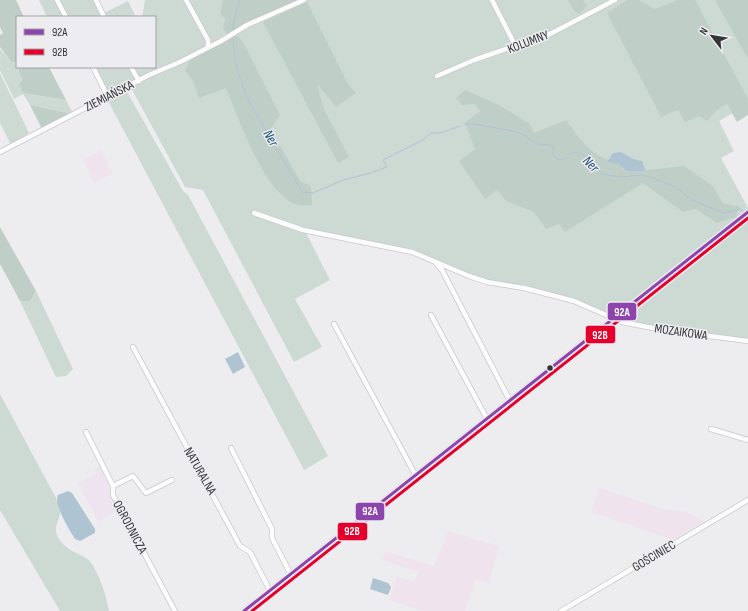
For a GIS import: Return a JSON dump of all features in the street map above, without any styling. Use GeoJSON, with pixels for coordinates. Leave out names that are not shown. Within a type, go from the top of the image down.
{"type":"FeatureCollection","features":[{"type":"Feature","properties":{"kind":"street"},"geometry":{"type":"LineString","coordinates":[[57,0],[65,16]]}},
{"type":"Feature","properties":{"kind":"street"},"geometry":{"type":"LineString","coordinates":[[96,0],[104,16]]}},
{"type":"Feature","properties":{"kind":"street"},"geometry":{"type":"LineString","coordinates":[[186,0],[208,40],[208,47]]}},
{"type":"Feature","properties":{"kind":"street","name":"ZIEMIAŃSKA"},"geometry":{"type":"LineString","coordinates":[[0,152],[208,47],[253,22],[304,0]]}},
{"type":"Feature","properties":{"kind":"street"},"geometry":{"type":"LineString","coordinates":[[492,0],[516,47]]}},
{"type":"Feature","properties":{"kind":"street","name":"KOLUMNY"},"geometry":{"type":"LineString","coordinates":[[437,76],[474,60],[516,47],[550,34],[615,0]]}},
{"type":"Feature","properties":{"kind":"street"},"geometry":{"type":"LineString","coordinates":[[94,68],[108,97]]}},
{"type":"Feature","properties":{"kind":"street"},"geometry":{"type":"LineString","coordinates":[[132,68],[138,81]]}},
{"type":"Feature","properties":{"kind":"street"},"geometry":{"type":"LineString","coordinates":[[244,611],[748,212]]}},
{"type":"Feature","properties":{"kind":"street","name":"MOZAIKOWA"},"geometry":{"type":"LineString","coordinates":[[254,213],[303,230],[408,251],[487,282],[524,288],[574,300],[622,322],[663,330],[748,341]]}},
{"type":"Feature","properties":{"kind":"street"},"geometry":{"type":"LineString","coordinates":[[435,262],[442,270],[510,401]]}},
{"type":"Feature","properties":{"kind":"street"},"geometry":{"type":"LineString","coordinates":[[431,316],[487,419]]}},
{"type":"Feature","properties":{"kind":"street"},"geometry":{"type":"LineString","coordinates":[[334,324],[416,476]]}},
{"type":"Feature","properties":{"kind":"street","name":"NATURALNA"},"geometry":{"type":"LineString","coordinates":[[133,347],[240,546],[250,552],[270,591]]}},
{"type":"Feature","properties":{"kind":"street"},"geometry":{"type":"LineString","coordinates":[[711,429],[748,440]]}},
{"type":"Feature","properties":{"kind":"street"},"geometry":{"type":"LineString","coordinates":[[86,432],[113,486]]}},
{"type":"Feature","properties":{"kind":"street"},"geometry":{"type":"LineString","coordinates":[[231,448],[272,529],[272,538],[291,575]]}},
{"type":"Feature","properties":{"kind":"street","name":"OGRODNICZA"},"geometry":{"type":"LineString","coordinates":[[172,480],[146,493],[133,476],[113,486],[113,495],[175,611]]}},
{"type":"Feature","properties":{"kind":"street","name":"GOŚCINIEC"},"geometry":{"type":"LineString","coordinates":[[561,611],[748,500]]}},
{"type":"Feature","properties":{"kind":"shaded area"},"geometry":{"type":"Polygon","coordinates":[[[0,0],[16,0],[24,16],[16,16],[16,62],[11,62],[0,47],[0,35],[3,33],[0,27],[0,0]]]}},
{"type":"Feature","properties":{"kind":"shaded area"},"geometry":{"type":"Polygon","coordinates":[[[39,0],[95,0],[103,16],[47,16],[39,0]]]}},
{"type":"Feature","properties":{"kind":"shaded area"},"geometry":{"type":"Polygon","coordinates":[[[145,0],[719,0],[748,57],[748,104],[719,121],[734,151],[721,158],[748,208],[748,339],[634,323],[610,316],[580,302],[481,279],[417,254],[305,231],[330,280],[295,299],[322,347],[294,362],[203,190],[185,187],[130,86],[106,96],[92,68],[156,68],[156,16],[142,16],[145,0]]]}},
{"type":"Feature","properties":{"kind":"shaded area"},"geometry":{"type":"Polygon","coordinates":[[[223,0],[302,0],[228,36],[223,28],[225,19],[220,13],[223,0]]]}},
{"type":"Feature","properties":{"kind":"shaded area"},"geometry":{"type":"Polygon","coordinates":[[[568,0],[583,0],[587,6],[579,14],[575,12],[568,0]]]}},
{"type":"Feature","properties":{"kind":"shaded area"},"geometry":{"type":"Polygon","coordinates":[[[627,0],[639,0],[655,9],[677,0],[695,0],[748,99],[748,115],[737,122],[727,104],[717,110],[707,121],[699,116],[685,122],[678,110],[661,117],[607,13],[627,0]]]}},
{"type":"Feature","properties":{"kind":"shaded area"},"geometry":{"type":"Polygon","coordinates":[[[715,0],[748,0],[748,59],[715,0]]]}},
{"type":"Feature","properties":{"kind":"shaded area"},"geometry":{"type":"Polygon","coordinates":[[[128,1],[136,16],[106,16],[104,13],[128,1]]]}},
{"type":"Feature","properties":{"kind":"shaded area"},"geometry":{"type":"Polygon","coordinates":[[[307,2],[348,84],[356,93],[336,107],[317,84],[324,109],[349,157],[338,163],[263,22],[307,2]]]}},
{"type":"Feature","properties":{"kind":"shaded area"},"geometry":{"type":"Polygon","coordinates":[[[237,35],[243,42],[280,115],[271,129],[300,181],[311,186],[312,205],[300,205],[293,203],[282,195],[271,183],[253,152],[226,88],[199,98],[193,81],[185,71],[190,60],[237,35]]]}},
{"type":"Feature","properties":{"kind":"shaded area"},"geometry":{"type":"Polygon","coordinates":[[[0,49],[11,62],[16,62],[16,68],[20,69],[23,93],[66,100],[73,114],[30,105],[23,94],[14,99],[0,70],[0,49]]]}},
{"type":"Feature","properties":{"kind":"shaded area"},"geometry":{"type":"Polygon","coordinates":[[[18,68],[50,68],[66,100],[23,93],[19,85],[22,80],[18,68]]]}},
{"type":"Feature","properties":{"kind":"shaded area"},"geometry":{"type":"Polygon","coordinates":[[[0,73],[29,133],[11,145],[0,123],[0,73]]]}},
{"type":"Feature","properties":{"kind":"shaded area"},"geometry":{"type":"Polygon","coordinates":[[[126,90],[183,191],[188,195],[328,456],[304,470],[107,99],[126,90]]]}},
{"type":"Feature","properties":{"kind":"shaded area"},"geometry":{"type":"Polygon","coordinates":[[[465,90],[499,105],[530,124],[534,133],[566,120],[588,147],[602,157],[619,162],[623,170],[638,171],[684,166],[713,186],[723,203],[740,207],[736,217],[717,223],[696,209],[683,212],[643,183],[565,232],[559,224],[546,229],[534,212],[506,201],[497,190],[485,199],[459,161],[475,149],[465,123],[480,111],[475,104],[462,105],[456,98],[465,90]]]}},
{"type":"Feature","properties":{"kind":"shaded area"},"geometry":{"type":"Polygon","coordinates":[[[30,105],[73,114],[42,129],[30,105]]]}},
{"type":"Feature","properties":{"kind":"shaded area"},"geometry":{"type":"Polygon","coordinates":[[[101,150],[113,173],[94,183],[83,159],[101,150]]]}},
{"type":"Feature","properties":{"kind":"shaded area"},"geometry":{"type":"Polygon","coordinates":[[[0,227],[36,291],[30,301],[20,301],[0,264],[0,227]]]}},
{"type":"Feature","properties":{"kind":"shaded area"},"geometry":{"type":"Polygon","coordinates":[[[36,291],[73,369],[66,376],[56,377],[20,301],[30,301],[36,291]]]}},
{"type":"Feature","properties":{"kind":"shaded area"},"geometry":{"type":"Polygon","coordinates":[[[0,394],[56,498],[60,510],[56,527],[59,539],[65,546],[86,558],[94,567],[104,590],[109,611],[60,611],[0,510],[0,394]]]}},
{"type":"Feature","properties":{"kind":"shaded area"},"geometry":{"type":"Polygon","coordinates":[[[101,465],[111,485],[110,493],[118,510],[98,522],[78,483],[96,473],[94,470],[101,465]]]}},
{"type":"Feature","properties":{"kind":"shaded area"},"geometry":{"type":"Polygon","coordinates":[[[600,488],[663,509],[688,512],[705,522],[674,540],[591,512],[600,488]]]}},
{"type":"Feature","properties":{"kind":"shaded area"},"geometry":{"type":"Polygon","coordinates":[[[448,531],[499,546],[489,583],[476,580],[465,611],[422,611],[389,600],[397,576],[414,582],[418,572],[382,560],[385,551],[434,566],[448,531]]]}},
{"type":"Feature","properties":{"kind":"water"},"geometry":{"type":"Polygon","coordinates":[[[621,152],[633,159],[642,161],[645,169],[643,171],[626,171],[619,164],[607,162],[613,153],[621,152]]]}},
{"type":"Feature","properties":{"kind":"water"},"geometry":{"type":"Polygon","coordinates":[[[238,352],[245,367],[233,374],[225,359],[238,352]]]}},
{"type":"Feature","properties":{"kind":"water"},"geometry":{"type":"Polygon","coordinates":[[[68,491],[72,493],[95,529],[95,533],[80,541],[75,539],[58,505],[58,495],[68,491]]]}},
{"type":"Feature","properties":{"kind":"water"},"geometry":{"type":"Polygon","coordinates":[[[373,578],[388,583],[391,587],[388,595],[370,589],[373,578]]]}},
{"type":"Feature","properties":{"kind":"waterway","name":"Ner"},"geometry":{"type":"LineString","coordinates":[[233,30],[234,20],[240,0]]}},
{"type":"Feature","properties":{"kind":"waterway","name":"Ner"},"geometry":{"type":"LineString","coordinates":[[233,36],[235,62],[247,98],[302,192],[313,193],[343,180],[371,173]]}},
{"type":"Feature","properties":{"kind":"waterway","name":"Ner"},"geometry":{"type":"LineString","coordinates":[[464,124],[474,124],[513,131],[524,135],[537,144],[550,145],[553,148],[553,155],[557,159],[563,160],[573,152],[578,153],[590,160],[602,174],[619,177],[642,175],[654,178],[675,187],[692,200],[724,213],[739,209],[744,212]]}},
{"type":"Feature","properties":{"kind":"waterway","name":"Ner"},"geometry":{"type":"LineString","coordinates":[[395,154],[423,140],[431,133],[440,133],[460,126]]}},
{"type":"Feature","properties":{"kind":"waterway","name":"Ner"},"geometry":{"type":"LineString","coordinates":[[373,172],[387,167],[383,160],[393,155]]}},
{"type":"Feature","properties":{"kind":"transit line","name":"92A"},"geometry":{"type":"LineString","coordinates":[[244,611],[748,212]]}},
{"type":"Feature","properties":{"kind":"transit line","name":"92B"},"geometry":{"type":"LineString","coordinates":[[252,611],[748,218]]}}]}
